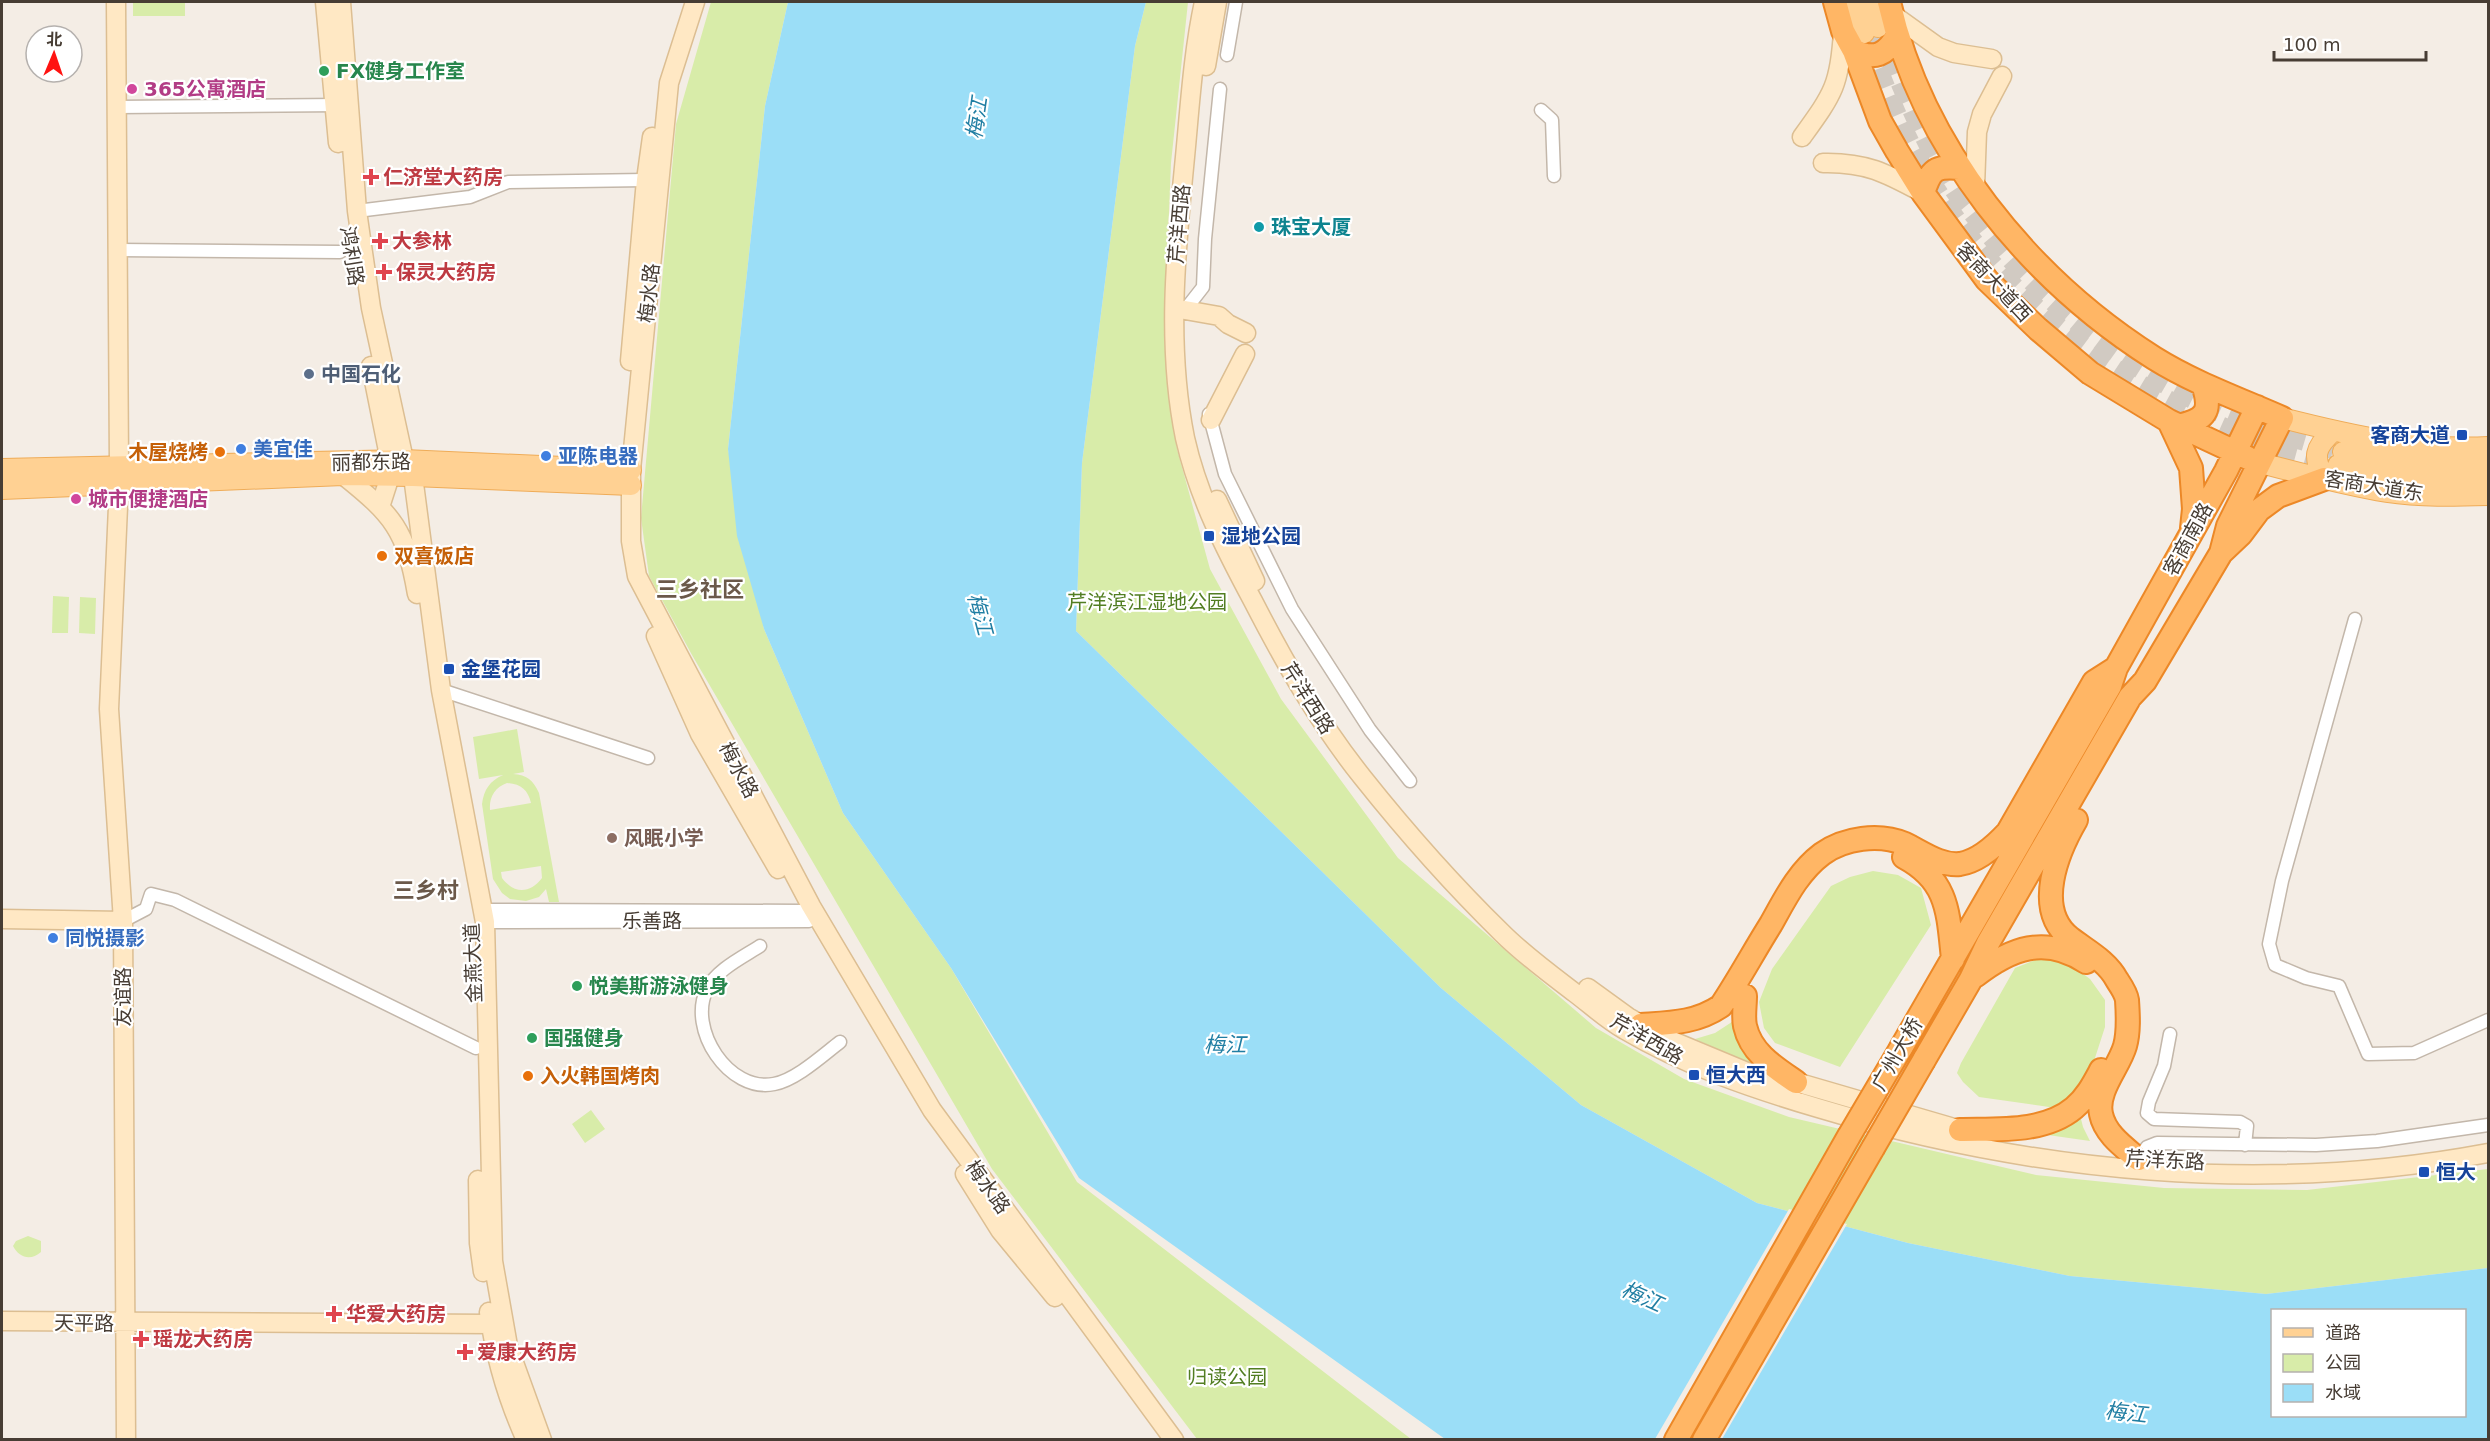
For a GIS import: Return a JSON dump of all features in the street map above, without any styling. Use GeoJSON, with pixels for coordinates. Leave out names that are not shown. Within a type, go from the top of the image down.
{"type":"FeatureCollection","features":[{"type":"Feature","properties":{"kind":"highway","name":"客商大道西"},"geometry":{"type":"LineString","coordinates":[[1835,2],[1874,28],[1880,121],[1923,193],[1987,280],[2038,329],[2090,373],[2174,424],[2261,463]]}},
{"type":"Feature","properties":{"kind":"highway"},"geometry":{"type":"LineString","coordinates":[[1874,28],[1960,168],[2000,221],[2045,270],[2095,316],[2155,358],[2203,384],[2282,418]]}},
{"type":"Feature","properties":{"kind":"highway"},"geometry":{"type":"LineString","coordinates":[[1923,193],[1934,170],[1945,167],[1960,168]]}},
{"type":"Feature","properties":{"kind":"highway"},"geometry":{"type":"LineString","coordinates":[[2192,533],[2194,509],[2192,468],[2174,424],[2200,419],[2205,413],[2207,397],[2203,384]]}},
{"type":"Feature","properties":{"kind":"highway","name":"客商南路"},"geometry":{"type":"LineString","coordinates":[[2115,668],[2192,533],[2258,407]]}},
{"type":"Feature","properties":{"kind":"highway","name":"客商南路"},"geometry":{"type":"LineString","coordinates":[[2145,681],[2221,553],[2228,526],[2282,418]]}},
{"type":"Feature","properties":{"kind":"highway"},"geometry":{"type":"LineString","coordinates":[[2221,553],[2241,534],[2259,510],[2278,496],[2335,466]]}},
{"type":"Feature","properties":{"kind":"highway"},"geometry":{"type":"LineString","coordinates":[[1648,1034],[1706,1016],[1721,1006],[1793,886],[1822,854],[1838,845],[1858,839],[1879,838],[1902,843],[1941,862],[1960,864],[1980,856],[1996,845],[2008,832],[2094,682],[2115,668]]}},
{"type":"Feature","properties":{"kind":"highway","name":"广州大桥"},"geometry":{"type":"LineString","coordinates":[[1677,1440],[2110,686],[2115,668]]}},
{"type":"Feature","properties":{"kind":"highway"},"geometry":{"type":"LineString","coordinates":[[2129,1162],[2107,1129],[2101,1114],[2101,1101],[2125,1046],[2128,1026],[2127,997],[2111,969],[2067,936],[2056,919],[2050,901],[2050,891],[2051,881],[2065,840],[2141,707],[2145,681]]}},
{"type":"Feature","properties":{"kind":"highway","name":"广州大桥"},"geometry":{"type":"LineString","coordinates":[[1704,1440],[1971,979],[1988,943],[2130,697],[2145,681]]}},
{"type":"Feature","properties":{"kind":"highway"},"geometry":{"type":"LineString","coordinates":[[1648,1034],[1689,1034],[1708,1028],[1725,1018],[1745,996],[1805,888],[1822,870],[1840,858],[1860,851],[1882,851],[1901,856],[1922,867],[1929,875],[1945,900],[1949,916],[1953,959]]}},
{"type":"Feature","properties":{"kind":"highway"},"geometry":{"type":"LineString","coordinates":[[1960,1130],[2035,1126],[2074,1108],[2090,1091],[2111,1049],[2116,1032],[2117,1014],[2105,982],[2091,965],[2074,954],[2053,948],[2031,947],[2010,953],[1994,961],[1971,979]]}},
{"type":"Feature","properties":{"kind":"highway"},"geometry":{"type":"LineString","coordinates":[[1745,996],[1745,1025],[1754,1047],[1765,1061],[1796,1082]]}},
{"type":"Feature","properties":{"kind":"highway"},"geometry":{"type":"LineString","coordinates":[[2090,1091],[2087,1111],[2091,1125],[2129,1162]]}},
{"type":"Feature","properties":{"kind":"main road","name":"友谊路"},"geometry":{"type":"LineString","coordinates":[[116,2],[119,475],[109,709],[123,921],[126,1440]]}},
{"type":"Feature","properties":{"kind":"main road","name":"鸿利路"},"geometry":{"type":"LineString","coordinates":[[326,2],[371,308],[399,468],[380,507]]}},
{"type":"Feature","properties":{"kind":"main road","name":"鸿利路"},"geometry":{"type":"LineString","coordinates":[[341,2],[341,105],[347,223],[358,297],[399,468]]}},
{"type":"Feature","properties":{"kind":"main road","name":"梅水路"},"geometry":{"type":"LineString","coordinates":[[627,478],[623,429],[646,180],[660,83],[684,2]]}},
{"type":"Feature","properties":{"kind":"main road","name":"梅水路"},"geometry":{"type":"LineString","coordinates":[[695,2],[669,83],[627,478],[623,556],[626,572],[700,734],[932,1110],[1174,1440]]}},
{"type":"Feature","properties":{"kind":"main road","name":"芹洋西路"},"geometry":{"type":"LineString","coordinates":[[1204,2],[1195,54],[1177,238],[1174,331],[1179,401],[1186,441],[1197,481],[1210,514],[1280,654],[1338,747],[1401,825],[1505,936],[1613,1022],[1759,1077],[1796,1082],[1848,1098]]}},
{"type":"Feature","properties":{"kind":"main road","name":"芹洋西路"},"geometry":{"type":"LineString","coordinates":[[1217,2],[1206,58],[1188,235],[1185,310],[1190,399],[1205,469],[1220,507],[1295,661],[1352,746],[1434,846],[1499,915],[1569,975],[1686,1062],[1744,1086],[1872,1124]]}},
{"type":"Feature","properties":{"kind":"main road"},"geometry":{"type":"LineString","coordinates":[[1856,2],[1874,28],[1954,53],[1992,59]]}},
{"type":"Feature","properties":{"kind":"main road"},"geometry":{"type":"LineString","coordinates":[[1802,137],[1833,92],[1841,67],[1874,28],[1870,2]]}},
{"type":"Feature","properties":{"kind":"main road"},"geometry":{"type":"LineString","coordinates":[[1975,187],[1977,132],[1982,114],[2002,76]]}},
{"type":"Feature","properties":{"kind":"main road"},"geometry":{"type":"LineString","coordinates":[[1823,163],[1848,162],[1883,171],[1923,193]]}},
{"type":"Feature","properties":{"kind":"main road"},"geometry":{"type":"LineString","coordinates":[[1185,310],[1219,316],[1228,324],[1246,333]]}},
{"type":"Feature","properties":{"kind":"main road"},"geometry":{"type":"LineString","coordinates":[[1209,414],[1245,354]]}},
{"type":"Feature","properties":{"kind":"main road"},"geometry":{"type":"LineString","coordinates":[[2282,418],[2333,431],[2414,444],[2488,447]]}},
{"type":"Feature","properties":{"kind":"main road"},"geometry":{"type":"LineString","coordinates":[[2333,431],[2317,449],[2316,458],[2335,466],[2391,476],[2488,480]]}},
{"type":"Feature","properties":{"kind":"main road"},"geometry":{"type":"LineString","coordinates":[[2335,466],[2390,460],[2436,465],[2488,466]]}},
{"type":"Feature","properties":{"kind":"main road","name":"客商大道东"},"geometry":{"type":"LineString","coordinates":[[2261,463],[2335,466],[2389,492],[2447,496],[2488,495]]}},
{"type":"Feature","properties":{"kind":"main road","name":"丽都东路"},"geometry":{"type":"LineString","coordinates":[[2,489],[119,475],[399,468],[627,478]]}},
{"type":"Feature","properties":{"kind":"main road","name":"丽都东路"},"geometry":{"type":"LineString","coordinates":[[2,469],[119,475],[343,476],[399,468]]}},
{"type":"Feature","properties":{"kind":"main road","name":"金燕大道"},"geometry":{"type":"LineString","coordinates":[[399,468],[420,529],[441,690],[484,916],[492,1262],[508,1346],[542,1440]]}},
{"type":"Feature","properties":{"kind":"main road","name":"金燕大道"},"geometry":{"type":"LineString","coordinates":[[343,476],[380,507],[401,534],[411,562],[470,897],[476,1048],[479,1243],[491,1324],[509,1402],[525,1440]]}},
{"type":"Feature","properties":{"kind":"main road"},"geometry":{"type":"LineString","coordinates":[[401,534],[409,530],[420,529]]}},
{"type":"Feature","properties":{"kind":"main road","name":"梅水路"},"geometry":{"type":"LineString","coordinates":[[810,913],[1000,1230],[1119,1376],[1160,1440]]}},
{"type":"Feature","properties":{"kind":"main road"},"geometry":{"type":"LineString","coordinates":[[2,919],[123,921]]}},
{"type":"Feature","properties":{"kind":"main road","name":"芹洋东路"},"geometry":{"type":"LineString","coordinates":[[1848,1098],[1960,1130],[2073,1154],[2228,1174],[2312,1174],[2380,1169],[2488,1153]]}},
{"type":"Feature","properties":{"kind":"main road","name":"芹洋东路"},"geometry":{"type":"LineString","coordinates":[[1872,1124],[1952,1143],[2073,1165],[2129,1162],[2233,1164],[2315,1162],[2376,1158],[2488,1142]]}},
{"type":"Feature","properties":{"kind":"main road","name":"天平路"},"geometry":{"type":"LineString","coordinates":[[2,1322],[491,1324]]}},
{"type":"Feature","properties":{"kind":"street"},"geometry":{"type":"LineString","coordinates":[[1227,55],[1236,2]]}},
{"type":"Feature","properties":{"kind":"street"},"geometry":{"type":"LineString","coordinates":[[1185,310],[1203,287],[1205,239],[1220,89]]}},
{"type":"Feature","properties":{"kind":"street"},"geometry":{"type":"LineString","coordinates":[[117,106],[341,105]]}},
{"type":"Feature","properties":{"kind":"street"},"geometry":{"type":"LineString","coordinates":[[1541,110],[1552,120],[1554,176]]}},
{"type":"Feature","properties":{"kind":"street"},"geometry":{"type":"LineString","coordinates":[[357,211],[470,197],[508,182],[646,180]]}},
{"type":"Feature","properties":{"kind":"street"},"geometry":{"type":"LineString","coordinates":[[118,250],[340,252]]}},
{"type":"Feature","properties":{"kind":"street"},"geometry":{"type":"LineString","coordinates":[[1209,414],[1225,474],[1292,609],[1370,730],[1410,781]]}},
{"type":"Feature","properties":{"kind":"street"},"geometry":{"type":"LineString","coordinates":[[2355,619],[2282,881],[2270,944],[2275,965],[2306,978],[2339,986],[2368,1054],[2414,1053],[2488,1020]]}},
{"type":"Feature","properties":{"kind":"street"},"geometry":{"type":"LineString","coordinates":[[441,690],[648,758]]}},
{"type":"Feature","properties":{"kind":"street"},"geometry":{"type":"LineString","coordinates":[[123,921],[146,909],[151,894],[175,900],[476,1048]]}},
{"type":"Feature","properties":{"kind":"street","name":"乐善路"},"geometry":{"type":"LineString","coordinates":[[484,916],[810,913]]}},
{"type":"Feature","properties":{"kind":"street"},"geometry":{"type":"LineString","coordinates":[[760,946],[723,971],[707,988],[701,1007],[704,1030],[710,1047],[721,1062],[739,1076],[760,1085],[776,1084],[809,1066],[840,1042]]}},
{"type":"Feature","properties":{"kind":"street"},"geometry":{"type":"LineString","coordinates":[[2170,1034],[2164,1066],[2149,1102],[2147,1113],[2154,1119],[2240,1122],[2247,1126],[2245,1145]]}},
{"type":"Feature","properties":{"kind":"street"},"geometry":{"type":"LineString","coordinates":[[2129,1162],[2147,1146],[2157,1143],[2316,1145],[2377,1141],[2488,1125]]}},
{"type":"Feature","properties":{"kind":"green space"},"geometry":{"type":"Polygon","coordinates":[[[133,2],[185,2],[185,16],[133,16],[133,2]]]}},
{"type":"Feature","properties":{"kind":"green space","name":"归读公园"},"geometry":{"type":"Polygon","coordinates":[[[711,2],[788,2],[765,106],[728,449],[764,629],[843,813],[951,968],[1077,1182],[1411,1439],[1197,1439],[992,1169],[692,655],[649,576],[641,518],[676,124],[711,2]]]}},
{"type":"Feature","properties":{"kind":"green space","name":"芹洋滨江湿地公园"},"geometry":{"type":"Polygon","coordinates":[[[1146,2],[1188,2],[1171,163],[1164,336],[1177,449],[1210,569],[1281,699],[1398,858],[1596,1028],[1684,1079],[1789,1117],[2036,1175],[2164,1188],[2307,1190],[2488,1169],[2488,1268],[2266,1294],[2070,1276],[1908,1243],[1757,1203],[1581,1105],[1441,988],[1076,631],[1082,463],[1135,46],[1146,2]]]}},
{"type":"Feature","properties":{"kind":"green space"},"geometry":{"type":"Polygon","coordinates":[[[53,596],[69,597],[68,633],[52,633],[53,596]]]}},
{"type":"Feature","properties":{"kind":"green space"},"geometry":{"type":"Polygon","coordinates":[[[80,597],[96,598],[95,634],[79,633],[80,597]]]}},
{"type":"Feature","properties":{"kind":"green space"},"geometry":{"type":"Polygon","coordinates":[[[517,729],[524,772],[513,774],[529,779],[539,793],[559,902],[549,902],[546,889],[539,897],[526,901],[510,899],[502,893],[493,879],[482,804],[488,786],[503,775],[479,779],[473,737],[517,729]],[[507,783],[494,793],[490,810],[531,803],[523,788],[507,783]],[[541,866],[501,872],[502,878],[512,887],[527,889],[542,878],[541,866]]]}},
{"type":"Feature","properties":{"kind":"green space"},"geometry":{"type":"Polygon","coordinates":[[[1873,871],[1898,875],[1921,888],[1931,925],[1840,1067],[1775,1043],[1764,1028],[1759,1002],[1772,969],[1831,886],[1850,877],[1873,871]]]}},
{"type":"Feature","properties":{"kind":"green space"},"geometry":{"type":"Polygon","coordinates":[[[2043,957],[2070,964],[2090,979],[2105,1000],[2105,1027],[2094,1061],[2071,1099],[2056,1108],[1979,1097],[1957,1073],[1961,1063],[2015,968],[2043,957]]]}},
{"type":"Feature","properties":{"kind":"green space"},"geometry":{"type":"Polygon","coordinates":[[[1738,1018],[1759,1068],[1695,1039],[1715,1033],[1738,1018]]]}},
{"type":"Feature","properties":{"kind":"green space"},"geometry":{"type":"Polygon","coordinates":[[[2078,1107],[2083,1127],[2090,1141],[2027,1132],[2078,1107]]]}},
{"type":"Feature","properties":{"kind":"green space"},"geometry":{"type":"Polygon","coordinates":[[[591,1110],[605,1129],[585,1143],[572,1124],[591,1110]]]}},
{"type":"Feature","properties":{"kind":"green space"},"geometry":{"type":"Polygon","coordinates":[[[28,1236],[41,1241],[41,1252],[33,1257],[22,1256],[13,1246],[16,1241],[28,1236]]]}},
{"type":"Feature","properties":{"kind":"water","name":"梅江"},"geometry":{"type":"Polygon","coordinates":[[[788,2],[1146,2],[1135,46],[1082,463],[1076,631],[1441,988],[1581,1105],[1757,1203],[1908,1243],[2070,1276],[2266,1294],[2488,1268],[2488,1439],[1445,1439],[1079,1178],[951,968],[843,813],[764,629],[737,536],[728,449],[765,106],[788,2]]]}},
{"type":"Feature","properties":{"kind":"pier"},"geometry":{"type":"Polygon","coordinates":[[[1789,1209],[1847,1224],[1722,1439],[1655,1439],[1789,1209]]]}},
{"type":"Feature","properties":{"kind":"tunnel"},"geometry":{"type":"LineString","coordinates":[[1878,27],[1921,129],[1953,188],[2002,249],[2055,304],[2115,351],[2146,373],[2179,392],[2244,422],[2343,452]]}},
{"type":"Feature","properties":{"kind":"tunnel"},"geometry":{"type":"LineString","coordinates":[[1867,41],[1907,138],[1938,193],[1967,234],[2000,273],[2036,308],[2117,370],[2160,396],[2251,439],[2338,465]]}},
{"type":"Feature","properties":{"kind":"place","name":"FX健身工作室"},"geometry":{"type":"Point","coordinates":[324,71]}},
{"type":"Feature","properties":{"kind":"place","name":"365公寓酒店"},"geometry":{"type":"Point","coordinates":[132,89]}},
{"type":"Feature","properties":{"kind":"place","name":"仁济堂大药房"},"geometry":{"type":"Point","coordinates":[371,177]}},
{"type":"Feature","properties":{"kind":"place","name":"珠宝大厦"},"geometry":{"type":"Point","coordinates":[1259,227]}},
{"type":"Feature","properties":{"kind":"place","name":"大参林"},"geometry":{"type":"Point","coordinates":[380,241]}},
{"type":"Feature","properties":{"kind":"place","name":"保灵大药房"},"geometry":{"type":"Point","coordinates":[384,272]}},
{"type":"Feature","properties":{"kind":"place","name":"中国石化"},"geometry":{"type":"Point","coordinates":[309,374]}},
{"type":"Feature","properties":{"kind":"place","name":"客商大道"},"geometry":{"type":"Point","coordinates":[2462,435]}},
{"type":"Feature","properties":{"kind":"place","name":"美宜佳"},"geometry":{"type":"Point","coordinates":[241,449]}},
{"type":"Feature","properties":{"kind":"place","name":"木屋烧烤"},"geometry":{"type":"Point","coordinates":[220,452]}},
{"type":"Feature","properties":{"kind":"place","name":"亚陈电器"},"geometry":{"type":"Point","coordinates":[546,456]}},
{"type":"Feature","properties":{"kind":"place","name":"城市便捷酒店"},"geometry":{"type":"Point","coordinates":[76,499]}},
{"type":"Feature","properties":{"kind":"place","name":"湿地公园"},"geometry":{"type":"Point","coordinates":[1209,536]}},
{"type":"Feature","properties":{"kind":"place","name":"双喜饭店"},"geometry":{"type":"Point","coordinates":[382,556]}},
{"type":"Feature","properties":{"kind":"place","name":"金堡花园"},"geometry":{"type":"Point","coordinates":[449,669]}},
{"type":"Feature","properties":{"kind":"place","name":"风眠小学"},"geometry":{"type":"Point","coordinates":[612,838]}},
{"type":"Feature","properties":{"kind":"place","name":"同悦摄影"},"geometry":{"type":"Point","coordinates":[53,938]}},
{"type":"Feature","properties":{"kind":"place","name":"悦美斯游泳健身"},"geometry":{"type":"Point","coordinates":[577,986]}},
{"type":"Feature","properties":{"kind":"place","name":"国强健身"},"geometry":{"type":"Point","coordinates":[532,1038]}},
{"type":"Feature","properties":{"kind":"place","name":"恒大西"},"geometry":{"type":"Point","coordinates":[1694,1075]}},
{"type":"Feature","properties":{"kind":"place","name":"入火韩国烤肉"},"geometry":{"type":"Point","coordinates":[528,1076]}},
{"type":"Feature","properties":{"kind":"place","name":"恒大"},"geometry":{"type":"Point","coordinates":[2424,1172]}},
{"type":"Feature","properties":{"kind":"place","name":"华爱大药房"},"geometry":{"type":"Point","coordinates":[334,1314]}},
{"type":"Feature","properties":{"kind":"place","name":"瑶龙大药房"},"geometry":{"type":"Point","coordinates":[141,1339]}},
{"type":"Feature","properties":{"kind":"place","name":"爱康大药房"},"geometry":{"type":"Point","coordinates":[465,1352]}},
{"type":"Feature","properties":{"kind":"district","name":"三乡社区"},"geometry":{"type":"Point","coordinates":[700,589]}},
{"type":"Feature","properties":{"kind":"district","name":"三乡村"},"geometry":{"type":"Point","coordinates":[426,890]}}]}
